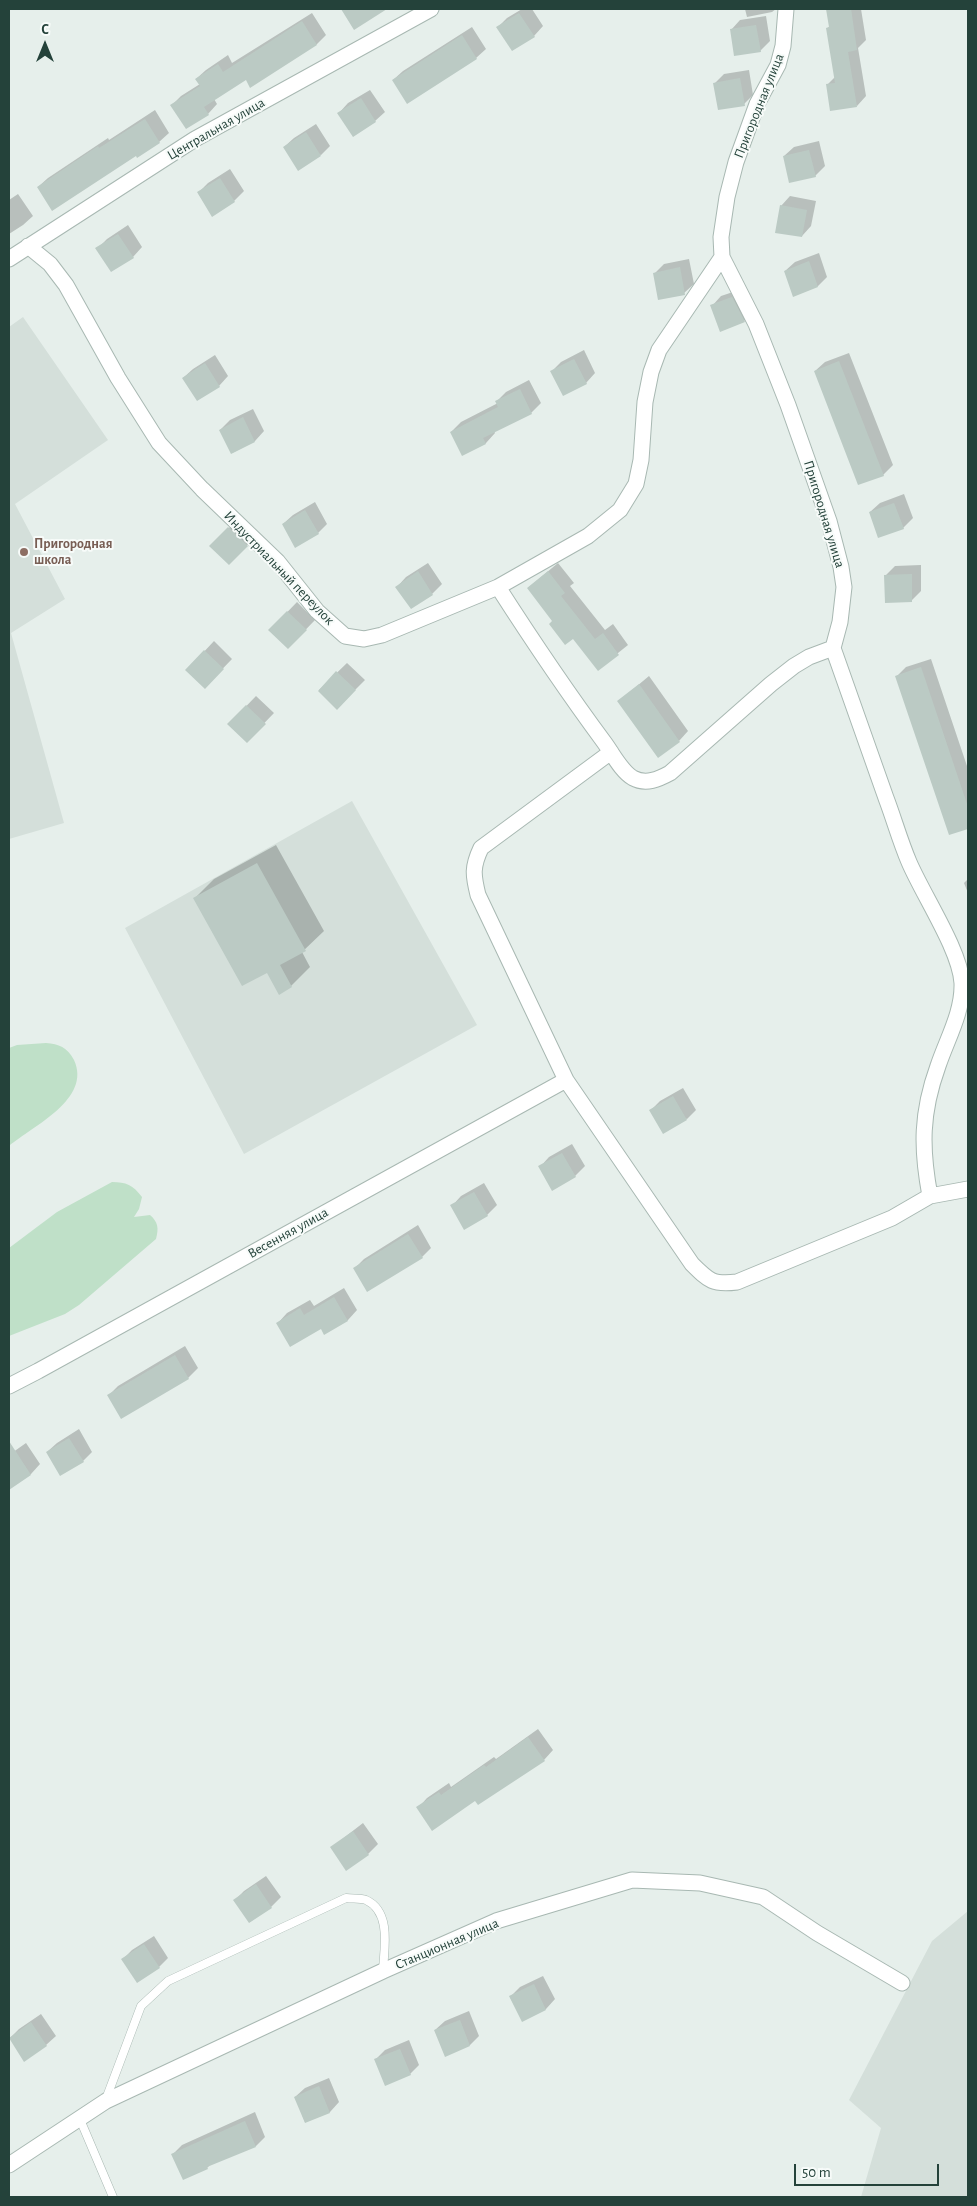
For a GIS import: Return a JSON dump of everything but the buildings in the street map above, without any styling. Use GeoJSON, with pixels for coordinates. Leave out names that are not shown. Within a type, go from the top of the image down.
{"type":"FeatureCollection","features":[{"type":"Feature","properties":{"kind":"street","name":"Центральная улица"},"geometry":{"type":"LineString","coordinates":[[9,259],[194,139],[431,9]]}},
{"type":"Feature","properties":{"kind":"street","name":"Пригородная улица"},"geometry":{"type":"LineString","coordinates":[[786,9],[783,46],[778,65],[757,104],[736,162],[727,197],[721,236],[722,257],[756,324],[788,405],[829,521],[841,567],[844,588],[840,622],[833,648]]}},
{"type":"Feature","properties":{"kind":"street","name":"Индустриальный переулок"},"geometry":{"type":"LineString","coordinates":[[28,246],[50,264],[66,284],[118,378],[159,443],[202,489],[278,562],[318,611],[345,636],[364,639],[382,635],[498,587],[588,536],[620,510],[636,484],[641,460],[645,402],[658,350],[722,257]]}},
{"type":"Feature","properties":{"kind":"street"},"geometry":{"type":"LineString","coordinates":[[498,587],[611,752],[625,771],[634,778],[656,780],[670,773],[794,666],[809,657],[833,648],[908,862],[948,942],[957,962],[962,980],[962,995],[958,1015],[937,1067],[924,1120],[924,1162],[930,1196]]}},
{"type":"Feature","properties":{"kind":"street"},"geometry":{"type":"LineString","coordinates":[[611,752],[481,848],[474,863],[473,878],[478,895],[566,1080],[692,1264],[709,1280],[721,1284],[737,1282],[892,1218],[930,1196],[968,1189]]}},
{"type":"Feature","properties":{"kind":"street","name":"Весенняя улица"},"geometry":{"type":"LineString","coordinates":[[9,1386],[38,1372],[566,1080]]}},
{"type":"Feature","properties":{"kind":"street","name":"Станционная улица"},"geometry":{"type":"LineString","coordinates":[[9,2165],[106,2101],[383,1971],[496,1921],[632,1880],[700,1883],[762,1897],[817,1933],[902,1983]]}},
{"type":"Feature","properties":{"kind":"lane"},"geometry":{"type":"LineString","coordinates":[[106,2101],[141,2006],[168,1981],[346,1898],[366,1900],[381,1913],[385,1934],[383,1971]]}},
{"type":"Feature","properties":{"kind":"lane"},"geometry":{"type":"LineString","coordinates":[[79,2118],[113,2197]]}},
{"type":"Feature","properties":{"kind":"shaded area","name":"Пригородная школа"},"geometry":{"type":"Polygon","coordinates":[[[23,317],[108,440],[15,504],[65,599],[11,633],[64,823],[9,839],[9,327],[23,317]]]}},
{"type":"Feature","properties":{"kind":"shaded area"},"geometry":{"type":"Polygon","coordinates":[[[352,801],[477,1025],[244,1154],[125,928],[352,801]]]}},
{"type":"Feature","properties":{"kind":"shaded area"},"geometry":{"type":"Polygon","coordinates":[[[968,1911],[968,2197],[861,2197],[881,2128],[849,2100],[932,1941],[968,1911]]]}},
{"type":"Feature","properties":{"kind":"green space"},"geometry":{"type":"Polygon","coordinates":[[[46,1043],[62,1047],[74,1060],[77,1074],[75,1087],[68,1099],[57,1110],[9,1146],[9,1048],[17,1045],[46,1043]]]}},
{"type":"Feature","properties":{"kind":"green space"},"geometry":{"type":"Polygon","coordinates":[[[112,1182],[129,1185],[142,1197],[139,1209],[134,1217],[150,1215],[153,1218],[157,1226],[156,1239],[79,1305],[65,1314],[9,1336],[9,1248],[57,1212],[112,1182]]]}},
{"type":"Feature","properties":{"kind":"place","name":"Пригородная школа"},"geometry":{"type":"Point","coordinates":[24,552]}}]}
